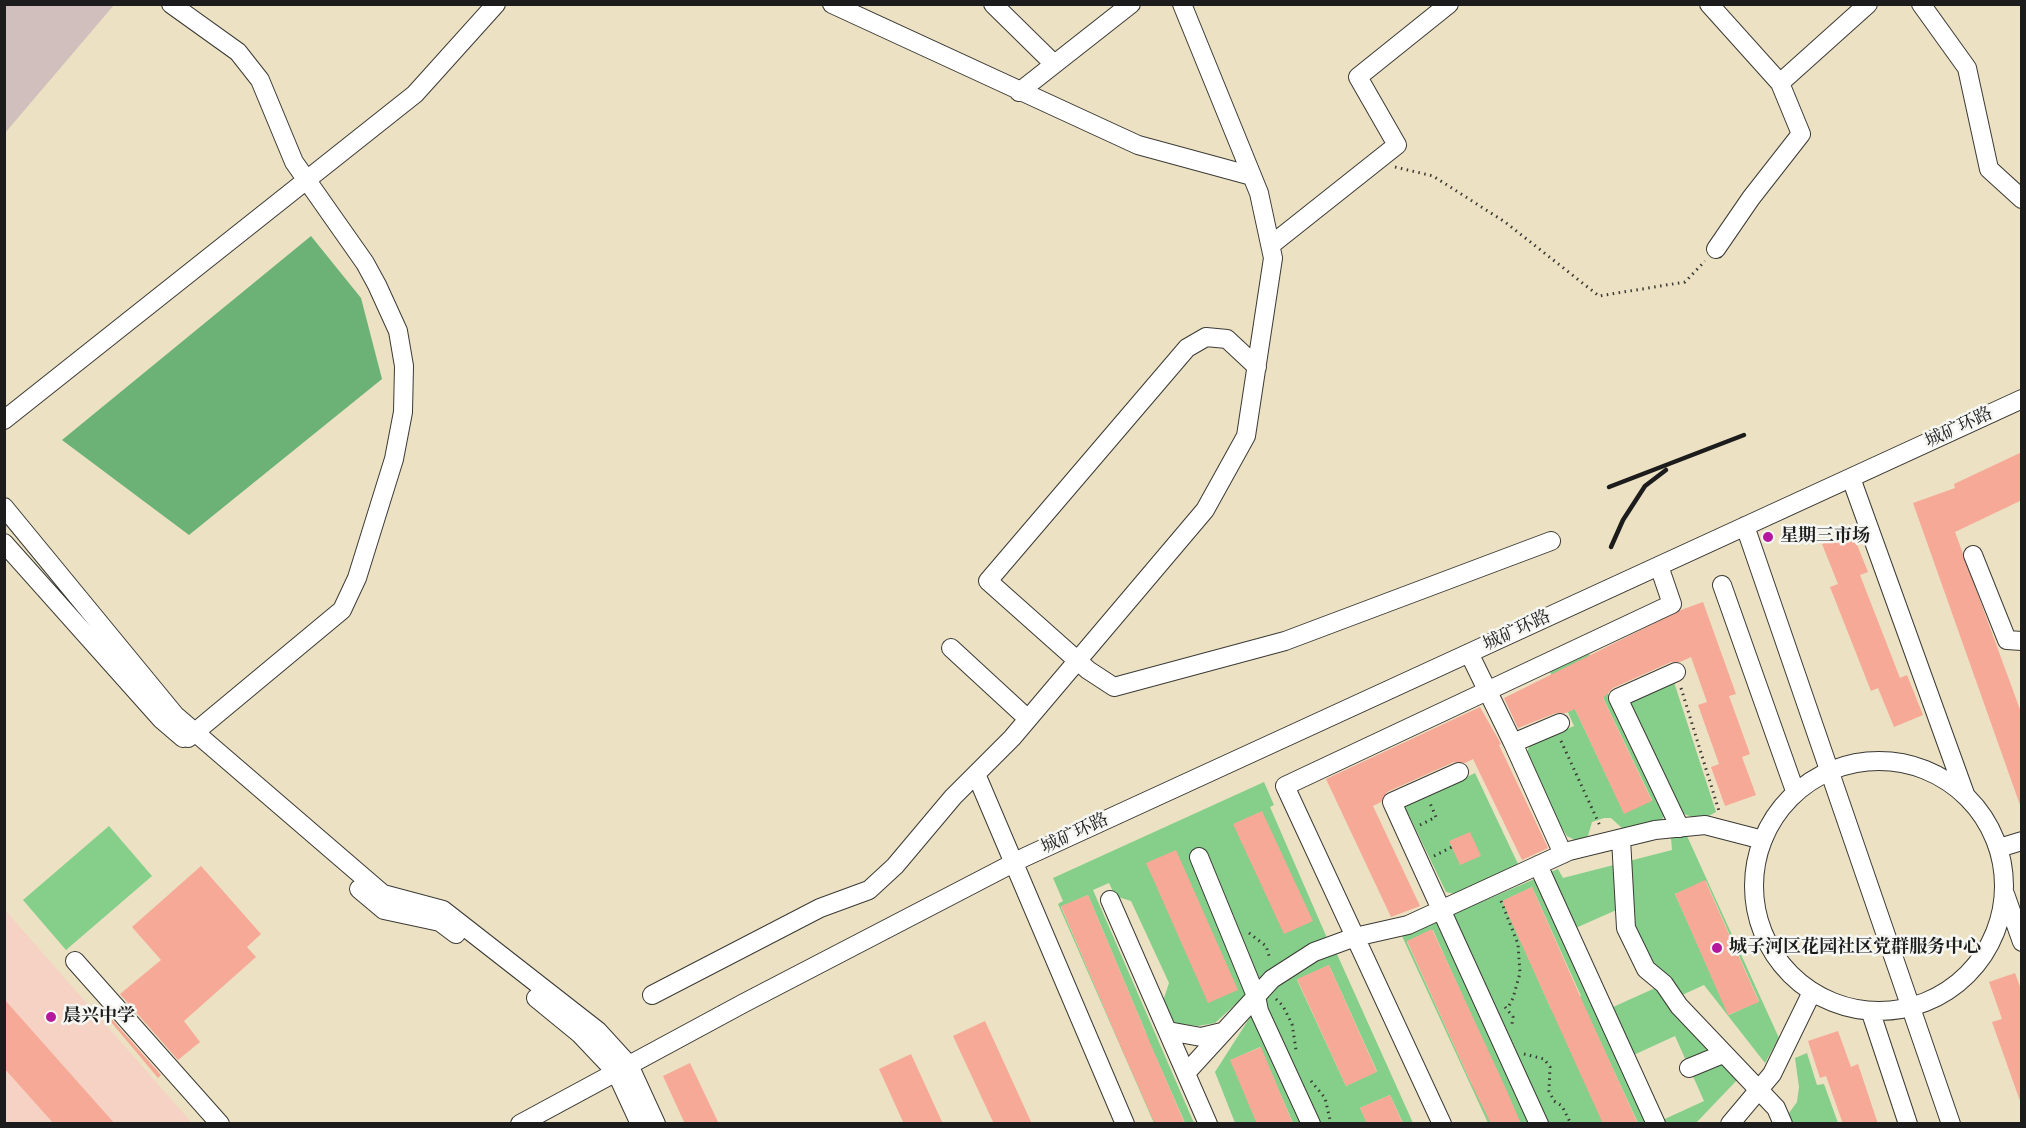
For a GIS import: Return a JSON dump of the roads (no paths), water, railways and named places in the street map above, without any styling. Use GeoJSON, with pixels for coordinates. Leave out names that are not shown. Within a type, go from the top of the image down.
{"type":"FeatureCollection","features":[{"type":"Feature","properties":{"kind":"street"},"geometry":{"type":"LineString","coordinates":[[171,4],[194,12],[238,52],[260,80],[294,162],[365,263],[398,331],[404,366],[403,412],[394,459],[357,578],[342,610],[190,736]]}},
{"type":"Feature","properties":{"kind":"street"},"geometry":{"type":"LineString","coordinates":[[4,420],[415,94],[496,4]]}},
{"type":"Feature","properties":{"kind":"street"},"geometry":{"type":"LineString","coordinates":[[832,4],[1137,145],[1252,176]]}},
{"type":"Feature","properties":{"kind":"street"},"geometry":{"type":"LineString","coordinates":[[993,4],[1054,64]]}},
{"type":"Feature","properties":{"kind":"street"},"geometry":{"type":"LineString","coordinates":[[1019,92],[1131,4]]}},
{"type":"Feature","properties":{"kind":"street"},"geometry":{"type":"LineString","coordinates":[[652,995],[820,908],[869,890],[895,866],[953,796],[1028,719],[1205,510],[1246,436],[1273,258],[1259,193],[1182,4]]}},
{"type":"Feature","properties":{"kind":"street"},"geometry":{"type":"LineString","coordinates":[[1270,245],[1397,145],[1358,77],[1449,4]]}},
{"type":"Feature","properties":{"kind":"street"},"geometry":{"type":"LineString","coordinates":[[1709,4],[1780,83],[1801,134],[1751,198],[1716,249]]}},
{"type":"Feature","properties":{"kind":"street"},"geometry":{"type":"LineString","coordinates":[[1780,83],[1868,4]]}},
{"type":"Feature","properties":{"kind":"street"},"geometry":{"type":"LineString","coordinates":[[1921,4],[1967,68],[1989,169],[2022,199]]}},
{"type":"Feature","properties":{"kind":"street"},"geometry":{"type":"LineString","coordinates":[[1257,367],[1227,339],[1206,337],[1187,348],[988,581],[1077,661],[1114,687],[1285,641],[1551,541]]}},
{"type":"Feature","properties":{"kind":"street","name":"城矿环路"},"geometry":{"type":"LineString","coordinates":[[520,1124],[1014,865],[2022,399]]}},
{"type":"Feature","properties":{"kind":"street"},"geometry":{"type":"LineString","coordinates":[[1851,478],[1967,798]]}},
{"type":"Feature","properties":{"kind":"street"},"geometry":{"type":"LineString","coordinates":[[4,507],[190,736]]}},
{"type":"Feature","properties":{"kind":"street"},"geometry":{"type":"LineString","coordinates":[[1745,526],[1951,1124]]}},
{"type":"Feature","properties":{"kind":"street"},"geometry":{"type":"LineString","coordinates":[[4,543],[162,720],[190,736],[383,894],[443,910],[598,1031],[656,1124]]}},
{"type":"Feature","properties":{"kind":"street"},"geometry":{"type":"LineString","coordinates":[[1973,555],[2007,640],[2022,641]]}},
{"type":"Feature","properties":{"kind":"street"},"geometry":{"type":"LineString","coordinates":[[1442,1124],[1285,786],[1672,604],[1659,566]]}},
{"type":"Feature","properties":{"kind":"street"},"geometry":{"type":"LineString","coordinates":[[1722,585],[1795,791]]}},
{"type":"Feature","properties":{"kind":"street"},"geometry":{"type":"LineString","coordinates":[[951,648],[1028,719]]}},
{"type":"Feature","properties":{"kind":"street"},"geometry":{"type":"LineString","coordinates":[[1469,653],[1563,854]]}},
{"type":"Feature","properties":{"kind":"street"},"geometry":{"type":"LineString","coordinates":[[1676,672],[1618,698],[1680,828]]}},
{"type":"Feature","properties":{"kind":"street"},"geometry":{"type":"LineString","coordinates":[[1513,744],[1557,724]]}},
{"type":"Feature","properties":{"kind":"street"},"geometry":{"type":"LineString","coordinates":[[2004,892],[1998,928],[1979,964],[1950,991],[1911,1009],[1871,1013],[1830,1003],[1812,992],[1794,980],[1768,947],[1754,906],[1754,864],[1769,824],[1795,791],[1829,770],[1872,760],[1913,765],[1950,782],[1980,811],[1999,848],[2004,892],[2022,942]]}},
{"type":"Feature","properties":{"kind":"street"},"geometry":{"type":"LineString","coordinates":[[1459,772],[1392,802],[1443,908],[1539,1124]]}},
{"type":"Feature","properties":{"kind":"street"},"geometry":{"type":"LineString","coordinates":[[976,774],[1125,1124]]}},
{"type":"Feature","properties":{"kind":"street"},"geometry":{"type":"LineString","coordinates":[[1186,1073],[1264,988],[1314,952],[1355,937],[1408,925],[1563,854],[1614,840],[1705,825],[1763,840]]}},
{"type":"Feature","properties":{"kind":"street"},"geometry":{"type":"LineString","coordinates":[[1614,840],[1626,928],[1646,969],[1664,984],[1679,1006],[1776,1108],[1783,1124]]}},
{"type":"Feature","properties":{"kind":"street"},"geometry":{"type":"LineString","coordinates":[[1999,848],[2022,841]]}},
{"type":"Feature","properties":{"kind":"street"},"geometry":{"type":"LineString","coordinates":[[1199,857],[1264,988],[1259,1011],[1311,1124]]}},
{"type":"Feature","properties":{"kind":"street"},"geometry":{"type":"LineString","coordinates":[[1538,865],[1656,1124]]}},
{"type":"Feature","properties":{"kind":"street"},"geometry":{"type":"LineString","coordinates":[[1110,900],[1208,1124]]}},
{"type":"Feature","properties":{"kind":"street"},"geometry":{"type":"LineString","coordinates":[[75,960],[220,1124]]}},
{"type":"Feature","properties":{"kind":"street"},"geometry":{"type":"LineString","coordinates":[[1730,1124],[1772,1074],[1812,992]]}},
{"type":"Feature","properties":{"kind":"street"},"geometry":{"type":"LineString","coordinates":[[1871,1013],[1908,1124]]}},
{"type":"Feature","properties":{"kind":"street"},"geometry":{"type":"LineString","coordinates":[[1168,1031],[1201,1037],[1222,1032]]}},
{"type":"Feature","properties":{"kind":"street"},"geometry":{"type":"LineString","coordinates":[[1689,1068],[1723,1054]]}},
{"type":"Feature","properties":{"kind":"street"},"geometry":{"type":"LineString","coordinates":[[623,1068],[640,1124]]}},
{"type":"Feature","properties":{"kind":"railway"},"geometry":{"type":"LineString","coordinates":[[1609,487],[1744,435]]}},
{"type":"Feature","properties":{"kind":"railway"},"geometry":{"type":"LineString","coordinates":[[1611,547],[1623,520],[1645,486],[1666,470]]}},
{"type":"Feature","properties":{"kind":"place","name":"星期三市场"},"geometry":{"type":"Point","coordinates":[1768,537]}},
{"type":"Feature","properties":{"kind":"place","name":"城子河区花园社区党群服务中心"},"geometry":{"type":"Point","coordinates":[1717,948]}},
{"type":"Feature","properties":{"kind":"place","name":"晨兴中学"},"geometry":{"type":"Point","coordinates":[51,1017]}}]}
